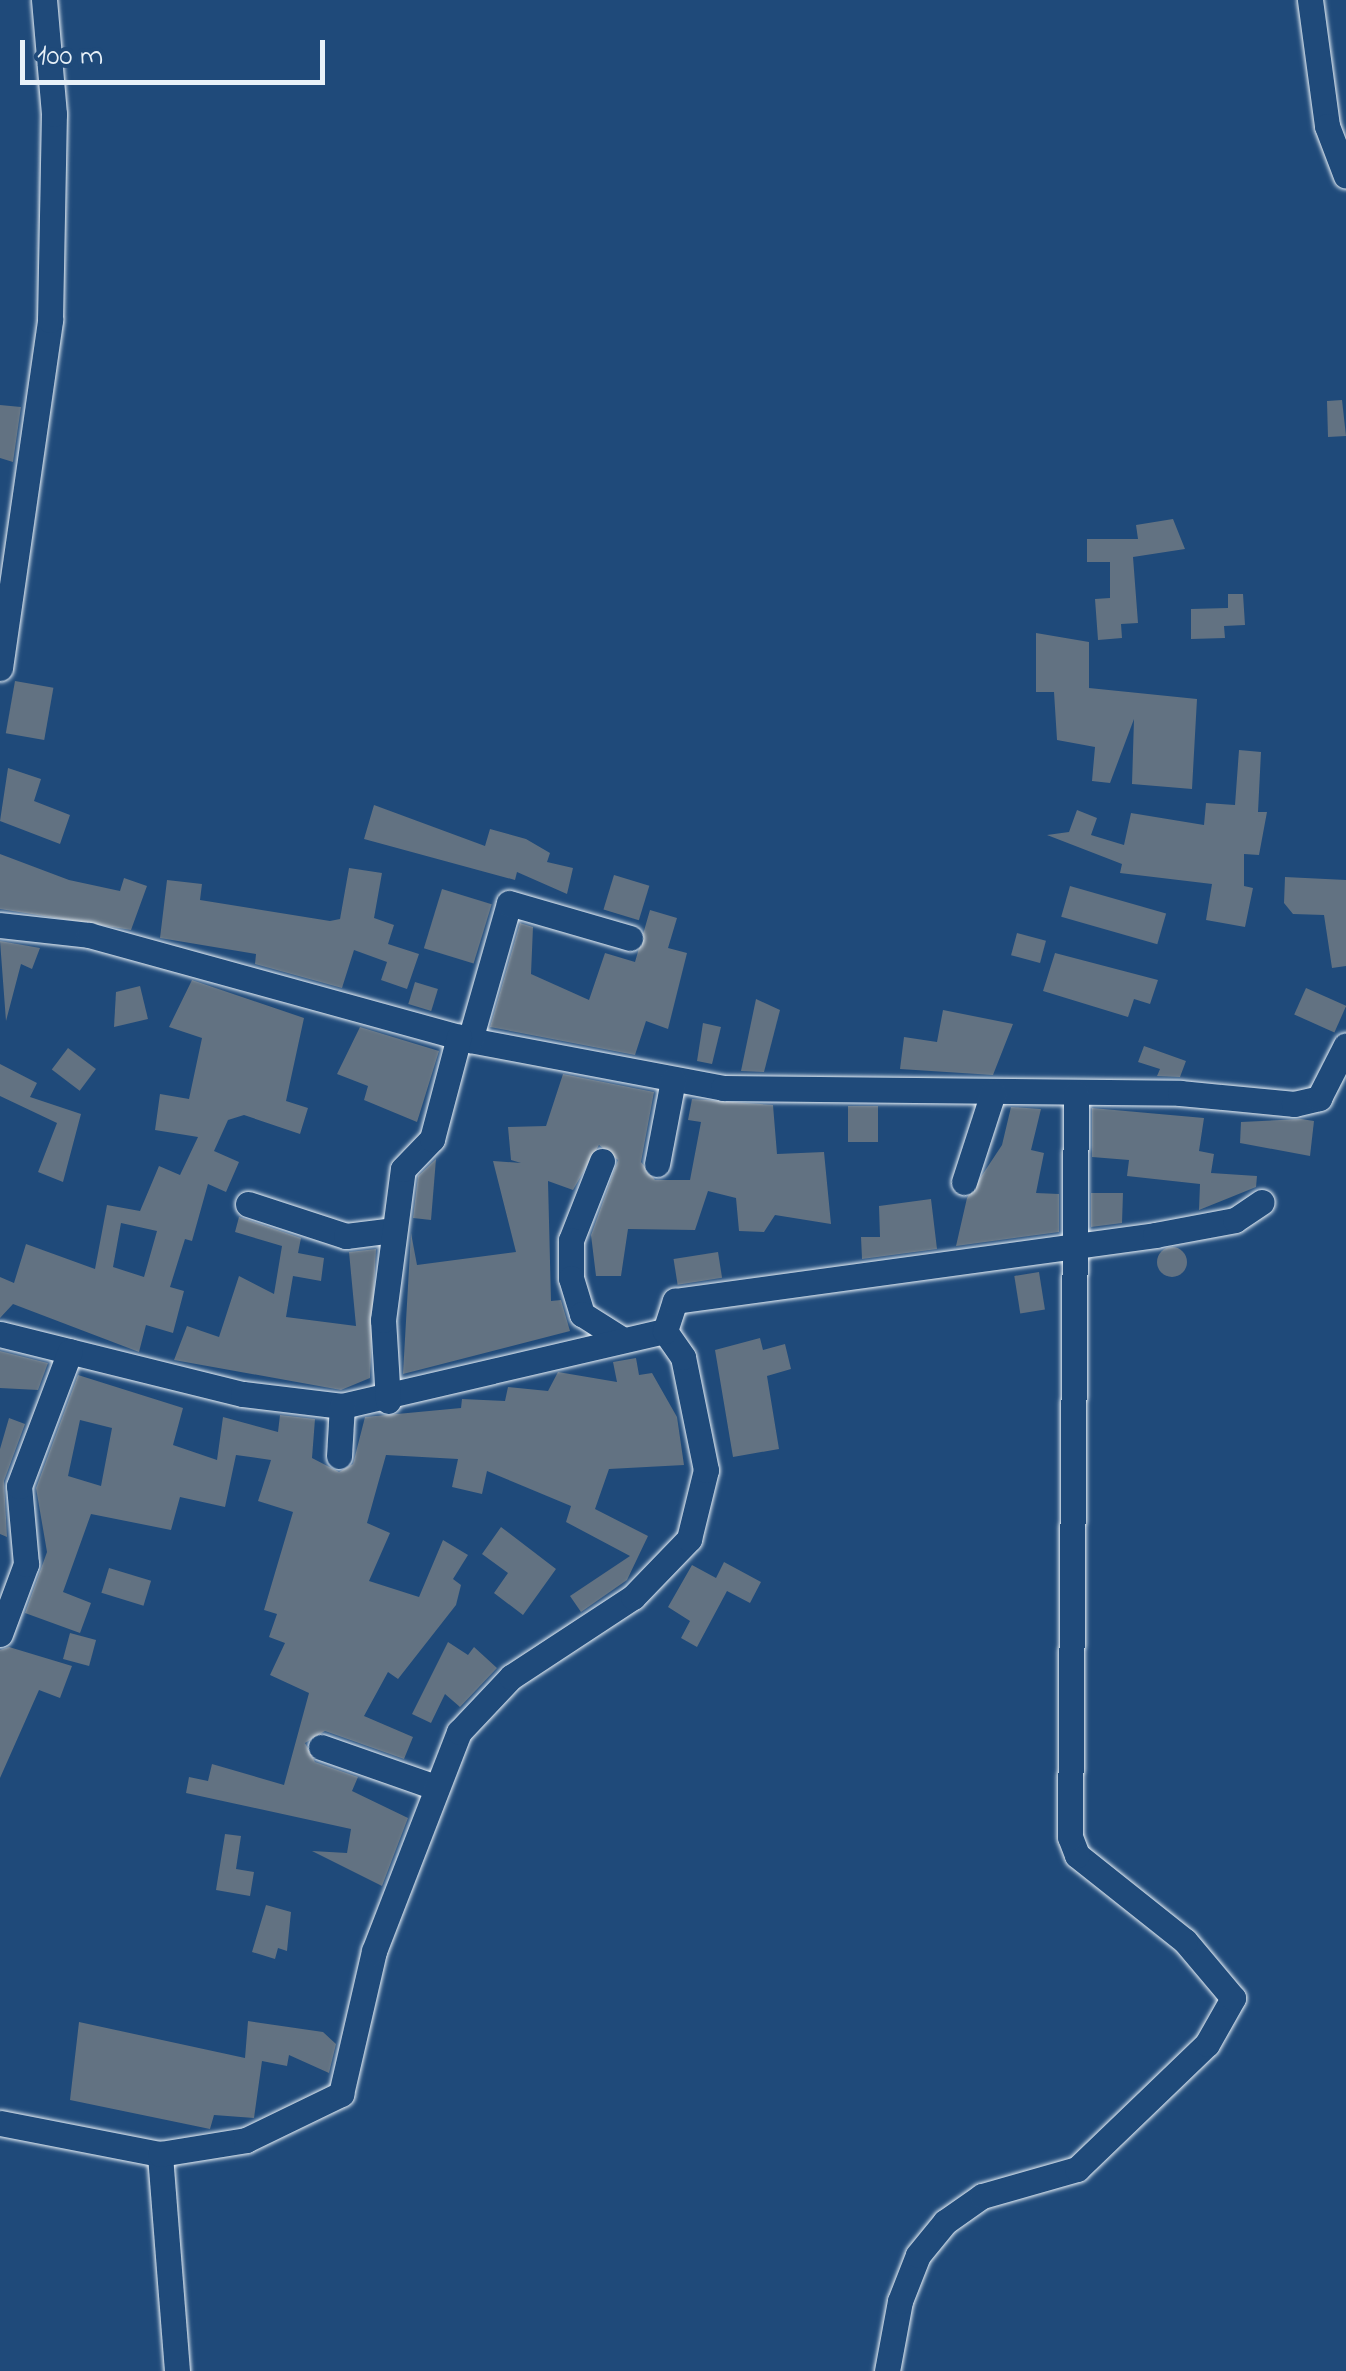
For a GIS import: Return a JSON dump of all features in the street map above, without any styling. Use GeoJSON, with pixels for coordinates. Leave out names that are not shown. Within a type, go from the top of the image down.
{"type":"FeatureCollection","features":[{"type":"Feature","properties":{"kind":"street"},"geometry":{"type":"LineString","coordinates":[[0,668],[50,320],[54,114],[44,0]]}},
{"type":"Feature","properties":{"kind":"street"},"geometry":{"type":"LineString","coordinates":[[1310,0],[1327,126],[1346,176]]}},
{"type":"Feature","properties":{"kind":"street"},"geometry":{"type":"LineString","coordinates":[[388,1401],[392,1230],[403,1170],[432,1139],[510,903],[630,938]]}},
{"type":"Feature","properties":{"kind":"street"},"geometry":{"type":"LineString","coordinates":[[0,925],[89,935],[464,1038],[674,1080],[1294,1104],[1318,1098],[1346,1045]]}},
{"type":"Feature","properties":{"kind":"street"},"geometry":{"type":"LineString","coordinates":[[657,1164],[674,1080]]}},
{"type":"Feature","properties":{"kind":"street"},"geometry":{"type":"LineString","coordinates":[[964,1182],[993,1093]]}},
{"type":"Feature","properties":{"kind":"street"},"geometry":{"type":"LineString","coordinates":[[887,2371],[906,2286],[945,2222],[982,2196],[1077,2169],[1207,2044],[1232,2004],[1230,1986],[1100,1877],[1070,1837],[1079,1246],[1076,1093]]}},
{"type":"Feature","properties":{"kind":"street"},"geometry":{"type":"LineString","coordinates":[[0,2123],[160,2154],[246,2140],[341,2094],[374,1951],[434,1787],[478,1708],[633,1597],[689,1539],[706,1470],[683,1357],[642,1335],[582,1314],[571,1278],[572,1240],[602,1161]]}},
{"type":"Feature","properties":{"kind":"street"},"geometry":{"type":"LineString","coordinates":[[0,1334],[296,1406],[342,1406],[388,1401],[642,1335],[688,1292],[1079,1246],[1235,1220],[1262,1202]]}},
{"type":"Feature","properties":{"kind":"street"},"geometry":{"type":"LineString","coordinates":[[248,1204],[346,1236],[392,1230]]}},
{"type":"Feature","properties":{"kind":"street"},"geometry":{"type":"LineString","coordinates":[[0,1634],[26,1564],[19,1486],[70,1351]]}},
{"type":"Feature","properties":{"kind":"street"},"geometry":{"type":"LineString","coordinates":[[339,1456],[342,1406]]}},
{"type":"Feature","properties":{"kind":"street"},"geometry":{"type":"LineString","coordinates":[[321,1748],[434,1787]]}},
{"type":"Feature","properties":{"kind":"street"},"geometry":{"type":"LineString","coordinates":[[160,2154],[177,2371]]}},
{"type":"Feature","properties":{"kind":"building"},"geometry":{"type":"Polygon","coordinates":[[[1342,400],[1346,436],[1328,437],[1327,401],[1342,400]]]}},
{"type":"Feature","properties":{"kind":"building"},"geometry":{"type":"Polygon","coordinates":[[[0,405],[21,407],[13,462],[0,458],[0,405]]]}},
{"type":"Feature","properties":{"kind":"building"},"geometry":{"type":"Polygon","coordinates":[[[1173,519],[1185,549],[1133,557],[1138,623],[1121,624],[1122,638],[1098,640],[1095,599],[1110,598],[1110,562],[1087,562],[1087,539],[1138,539],[1136,525],[1173,519]]]}},
{"type":"Feature","properties":{"kind":"building"},"geometry":{"type":"Polygon","coordinates":[[[1228,594],[1243,594],[1245,625],[1224,626],[1225,638],[1191,639],[1191,609],[1228,608],[1228,594]]]}},
{"type":"Feature","properties":{"kind":"building"},"geometry":{"type":"Polygon","coordinates":[[[1036,633],[1089,642],[1089,688],[1197,699],[1192,789],[1132,784],[1134,719],[1110,783],[1092,781],[1095,747],[1057,740],[1054,692],[1036,692],[1036,633]]]}},
{"type":"Feature","properties":{"kind":"building"},"geometry":{"type":"Polygon","coordinates":[[[15,681],[53,688],[44,740],[6,733],[15,681]]]}},
{"type":"Feature","properties":{"kind":"building"},"geometry":{"type":"Polygon","coordinates":[[[1239,750],[1261,752],[1258,812],[1267,812],[1259,855],[1244,854],[1244,886],[1253,888],[1245,927],[1206,920],[1212,884],[1120,873],[1122,864],[1047,835],[1069,832],[1077,810],[1097,818],[1091,835],[1124,845],[1131,813],[1204,825],[1206,803],[1235,805],[1239,750]]]}},
{"type":"Feature","properties":{"kind":"building"},"geometry":{"type":"Polygon","coordinates":[[[8,768],[41,779],[34,801],[70,815],[60,844],[0,821],[8,768]]]}},
{"type":"Feature","properties":{"kind":"building"},"geometry":{"type":"Polygon","coordinates":[[[374,805],[485,846],[490,829],[526,839],[550,853],[547,862],[573,868],[567,894],[517,872],[515,880],[364,839],[374,805]]]}},
{"type":"Feature","properties":{"kind":"building"},"geometry":{"type":"Polygon","coordinates":[[[0,854],[69,880],[120,891],[124,878],[147,886],[131,930],[0,909],[0,854]]]}},
{"type":"Feature","properties":{"kind":"building"},"geometry":{"type":"Polygon","coordinates":[[[349,868],[382,873],[374,918],[394,925],[388,944],[419,954],[407,989],[381,980],[387,962],[354,950],[342,988],[255,964],[256,954],[160,938],[167,880],[202,884],[200,900],[330,921],[340,919],[349,868]]]}},
{"type":"Feature","properties":{"kind":"building"},"geometry":{"type":"Polygon","coordinates":[[[614,875],[649,886],[639,920],[603,909],[614,875]]]}},
{"type":"Feature","properties":{"kind":"building"},"geometry":{"type":"Polygon","coordinates":[[[1285,877],[1346,880],[1346,966],[1332,968],[1324,915],[1293,914],[1284,903],[1285,877]]]}},
{"type":"Feature","properties":{"kind":"building"},"geometry":{"type":"Polygon","coordinates":[[[1070,886],[1166,914],[1157,944],[1061,917],[1070,886]]]}},
{"type":"Feature","properties":{"kind":"building"},"geometry":{"type":"Polygon","coordinates":[[[442,889],[492,904],[474,963],[424,948],[442,889]]]}},
{"type":"Feature","properties":{"kind":"building"},"geometry":{"type":"Polygon","coordinates":[[[650,910],[677,918],[668,948],[687,953],[668,1029],[646,1021],[635,1055],[490,1027],[520,923],[533,927],[531,974],[589,1000],[605,953],[635,962],[650,910]]]}},
{"type":"Feature","properties":{"kind":"building"},"geometry":{"type":"Polygon","coordinates":[[[1017,933],[1046,941],[1040,963],[1011,955],[1017,933]]]}},
{"type":"Feature","properties":{"kind":"building"},"geometry":{"type":"Polygon","coordinates":[[[0,941],[40,948],[32,969],[21,964],[6,1021],[0,941]]]}},
{"type":"Feature","properties":{"kind":"building"},"geometry":{"type":"Polygon","coordinates":[[[1055,953],[1158,980],[1150,1004],[1134,999],[1128,1017],[1043,991],[1055,953]]]}},
{"type":"Feature","properties":{"kind":"building"},"geometry":{"type":"Polygon","coordinates":[[[192,980],[304,1018],[286,1101],[308,1108],[300,1134],[244,1115],[228,1120],[214,1151],[239,1162],[226,1192],[208,1184],[192,1241],[185,1239],[170,1287],[184,1291],[173,1333],[146,1325],[139,1352],[13,1304],[0,1318],[0,1277],[14,1283],[26,1244],[95,1269],[107,1205],[140,1211],[159,1166],[180,1175],[198,1137],[155,1130],[160,1094],[189,1099],[202,1038],[169,1027],[192,980]],[[121,1223],[113,1267],[144,1277],[157,1231],[121,1223]]]}},
{"type":"Feature","properties":{"kind":"building"},"geometry":{"type":"Polygon","coordinates":[[[415,982],[438,989],[431,1011],[408,1004],[415,982]]]}},
{"type":"Feature","properties":{"kind":"building"},"geometry":{"type":"Polygon","coordinates":[[[140,986],[148,1019],[114,1027],[116,992],[140,986]]]}},
{"type":"Feature","properties":{"kind":"building"},"geometry":{"type":"Polygon","coordinates":[[[1306,988],[1346,1006],[1334,1032],[1294,1014],[1306,988]]]}},
{"type":"Feature","properties":{"kind":"building"},"geometry":{"type":"Polygon","coordinates":[[[756,999],[780,1010],[764,1072],[741,1071],[756,999]]]}},
{"type":"Feature","properties":{"kind":"building"},"geometry":{"type":"Polygon","coordinates":[[[943,1010],[1013,1024],[993,1075],[900,1069],[904,1037],[937,1042],[943,1010]]]}},
{"type":"Feature","properties":{"kind":"building"},"geometry":{"type":"Polygon","coordinates":[[[703,1023],[721,1027],[712,1064],[697,1061],[703,1023]]]}},
{"type":"Feature","properties":{"kind":"building"},"geometry":{"type":"Polygon","coordinates":[[[360,1027],[439,1051],[417,1122],[364,1100],[368,1086],[337,1074],[360,1027]]]}},
{"type":"Feature","properties":{"kind":"building"},"geometry":{"type":"Polygon","coordinates":[[[1144,1046],[1186,1061],[1180,1077],[1157,1076],[1160,1069],[1138,1062],[1144,1046]]]}},
{"type":"Feature","properties":{"kind":"building"},"geometry":{"type":"Polygon","coordinates":[[[68,1048],[96,1069],[80,1091],[52,1070],[68,1048]]]}},
{"type":"Feature","properties":{"kind":"building"},"geometry":{"type":"Polygon","coordinates":[[[0,1064],[37,1083],[30,1097],[81,1114],[63,1182],[38,1172],[57,1123],[0,1096],[0,1064]]]}},
{"type":"Feature","properties":{"kind":"building"},"geometry":{"type":"Polygon","coordinates":[[[563,1074],[654,1092],[641,1162],[655,1180],[690,1180],[701,1122],[688,1120],[692,1099],[773,1105],[777,1154],[824,1152],[831,1224],[775,1215],[764,1232],[739,1231],[736,1198],[708,1191],[695,1230],[628,1229],[621,1276],[596,1276],[591,1235],[618,1160],[599,1145],[573,1190],[548,1181],[551,1301],[561,1300],[570,1331],[403,1374],[411,1233],[417,1265],[516,1252],[493,1161],[521,1163],[511,1160],[508,1127],[546,1126],[563,1074]]]}},
{"type":"Feature","properties":{"kind":"building"},"geometry":{"type":"Polygon","coordinates":[[[848,1106],[878,1106],[878,1142],[848,1142],[848,1106]]]}},
{"type":"Feature","properties":{"kind":"building"},"geometry":{"type":"Polygon","coordinates":[[[1011,1107],[1041,1109],[1031,1150],[1044,1153],[1036,1193],[1059,1194],[1059,1232],[956,1246],[967,1198],[1002,1145],[1011,1107]]]}},
{"type":"Feature","properties":{"kind":"building"},"geometry":{"type":"Polygon","coordinates":[[[1092,1108],[1204,1118],[1199,1151],[1214,1154],[1211,1173],[1257,1176],[1256,1187],[1199,1210],[1200,1184],[1127,1176],[1129,1160],[1092,1157],[1092,1108]]]}},
{"type":"Feature","properties":{"kind":"building"},"geometry":{"type":"Polygon","coordinates":[[[1314,1121],[1310,1156],[1240,1143],[1241,1122],[1314,1121]]]}},
{"type":"Feature","properties":{"kind":"building"},"geometry":{"type":"Polygon","coordinates":[[[436,1159],[431,1220],[413,1218],[418,1176],[436,1159]]]}},
{"type":"Feature","properties":{"kind":"building"},"geometry":{"type":"Polygon","coordinates":[[[1091,1193],[1123,1193],[1122,1223],[1091,1227],[1091,1193]]]}},
{"type":"Feature","properties":{"kind":"building"},"geometry":{"type":"Polygon","coordinates":[[[931,1199],[937,1249],[862,1259],[861,1237],[880,1237],[879,1206],[931,1199]]]}},
{"type":"Feature","properties":{"kind":"building"},"geometry":{"type":"Polygon","coordinates":[[[239,1217],[301,1238],[298,1253],[324,1258],[321,1281],[293,1276],[286,1317],[356,1326],[349,1252],[376,1249],[370,1378],[341,1390],[174,1360],[187,1326],[219,1337],[239,1276],[274,1294],[282,1246],[235,1232],[239,1217]]]}},
{"type":"Feature","properties":{"kind":"building"},"geometry":{"type":"Polygon","coordinates":[[[1172,1247],[1186,1256],[1187,1262],[1178,1276],[1172,1277],[1158,1268],[1157,1262],[1166,1248],[1172,1247]]]}},
{"type":"Feature","properties":{"kind":"building"},"geometry":{"type":"Polygon","coordinates":[[[718,1252],[722,1278],[678,1285],[674,1259],[718,1252]]]}},
{"type":"Feature","properties":{"kind":"building"},"geometry":{"type":"Polygon","coordinates":[[[1039,1272],[1045,1310],[1020,1313],[1014,1276],[1039,1272]]]}},
{"type":"Feature","properties":{"kind":"building"},"geometry":{"type":"Polygon","coordinates":[[[760,1338],[763,1350],[785,1344],[791,1369],[767,1376],[779,1449],[733,1457],[715,1350],[760,1338]]]}},
{"type":"Feature","properties":{"kind":"building"},"geometry":{"type":"Polygon","coordinates":[[[0,1351],[48,1363],[38,1390],[0,1388],[0,1351]]]}},
{"type":"Feature","properties":{"kind":"building"},"geometry":{"type":"Polygon","coordinates":[[[636,1358],[639,1375],[652,1373],[677,1417],[684,1465],[609,1469],[595,1509],[648,1536],[627,1580],[581,1612],[570,1596],[630,1556],[566,1522],[571,1506],[487,1471],[482,1494],[452,1487],[458,1459],[386,1455],[367,1523],[390,1533],[369,1581],[419,1597],[443,1540],[468,1555],[453,1579],[461,1585],[456,1605],[398,1679],[388,1672],[364,1716],[413,1737],[404,1759],[325,1731],[305,1743],[315,1762],[358,1777],[352,1791],[408,1818],[382,1886],[312,1851],[347,1853],[351,1829],[186,1793],[189,1777],[208,1781],[212,1764],[284,1785],[309,1693],[270,1675],[285,1643],[269,1637],[277,1614],[264,1610],[293,1512],[258,1501],[271,1460],[236,1455],[225,1507],[180,1497],[171,1530],[91,1514],[63,1592],[91,1603],[80,1633],[25,1613],[47,1552],[36,1488],[78,1375],[183,1408],[173,1445],[217,1460],[223,1417],[278,1432],[280,1415],[315,1419],[312,1458],[339,1472],[353,1464],[365,1417],[461,1408],[462,1399],[505,1401],[508,1387],[548,1391],[558,1372],[617,1382],[613,1362],[636,1358]],[[80,1420],[68,1476],[101,1486],[112,1428],[80,1420]]]}},
{"type":"Feature","properties":{"kind":"building"},"geometry":{"type":"Polygon","coordinates":[[[9,1418],[25,1424],[4,1481],[7,1537],[0,1534],[0,1449],[9,1418]]]}},
{"type":"Feature","properties":{"kind":"building"},"geometry":{"type":"Polygon","coordinates":[[[501,1527],[556,1569],[523,1615],[494,1593],[508,1573],[482,1554],[501,1527]]]}},
{"type":"Feature","properties":{"kind":"building"},"geometry":{"type":"Polygon","coordinates":[[[724,1562],[761,1582],[750,1603],[727,1591],[697,1647],[681,1638],[690,1621],[668,1607],[692,1565],[716,1578],[724,1562]]]}},
{"type":"Feature","properties":{"kind":"building"},"geometry":{"type":"Polygon","coordinates":[[[109,1568],[151,1581],[143,1606],[101,1593],[109,1568]]]}},
{"type":"Feature","properties":{"kind":"building"},"geometry":{"type":"Polygon","coordinates":[[[70,1633],[96,1640],[89,1666],[63,1659],[70,1633]]]}},
{"type":"Feature","properties":{"kind":"building"},"geometry":{"type":"Polygon","coordinates":[[[448,1642],[468,1655],[474,1647],[497,1668],[460,1707],[445,1694],[431,1723],[412,1714],[448,1642]]]}},
{"type":"Feature","properties":{"kind":"building"},"geometry":{"type":"Polygon","coordinates":[[[9,1647],[72,1666],[60,1698],[39,1690],[0,1778],[0,1650],[9,1647]]]}},
{"type":"Feature","properties":{"kind":"building"},"geometry":{"type":"Polygon","coordinates":[[[225,1834],[241,1836],[236,1869],[254,1872],[250,1896],[216,1890],[225,1834]]]}},
{"type":"Feature","properties":{"kind":"building"},"geometry":{"type":"Polygon","coordinates":[[[266,1905],[291,1912],[287,1951],[278,1948],[275,1959],[252,1952],[266,1905]]]}},
{"type":"Feature","properties":{"kind":"building"},"geometry":{"type":"Polygon","coordinates":[[[248,2021],[323,2032],[336,2044],[329,2073],[289,2055],[287,2066],[262,2061],[254,2118],[214,2115],[210,2129],[70,2100],[79,2022],[245,2058],[248,2021]]]}}]}
